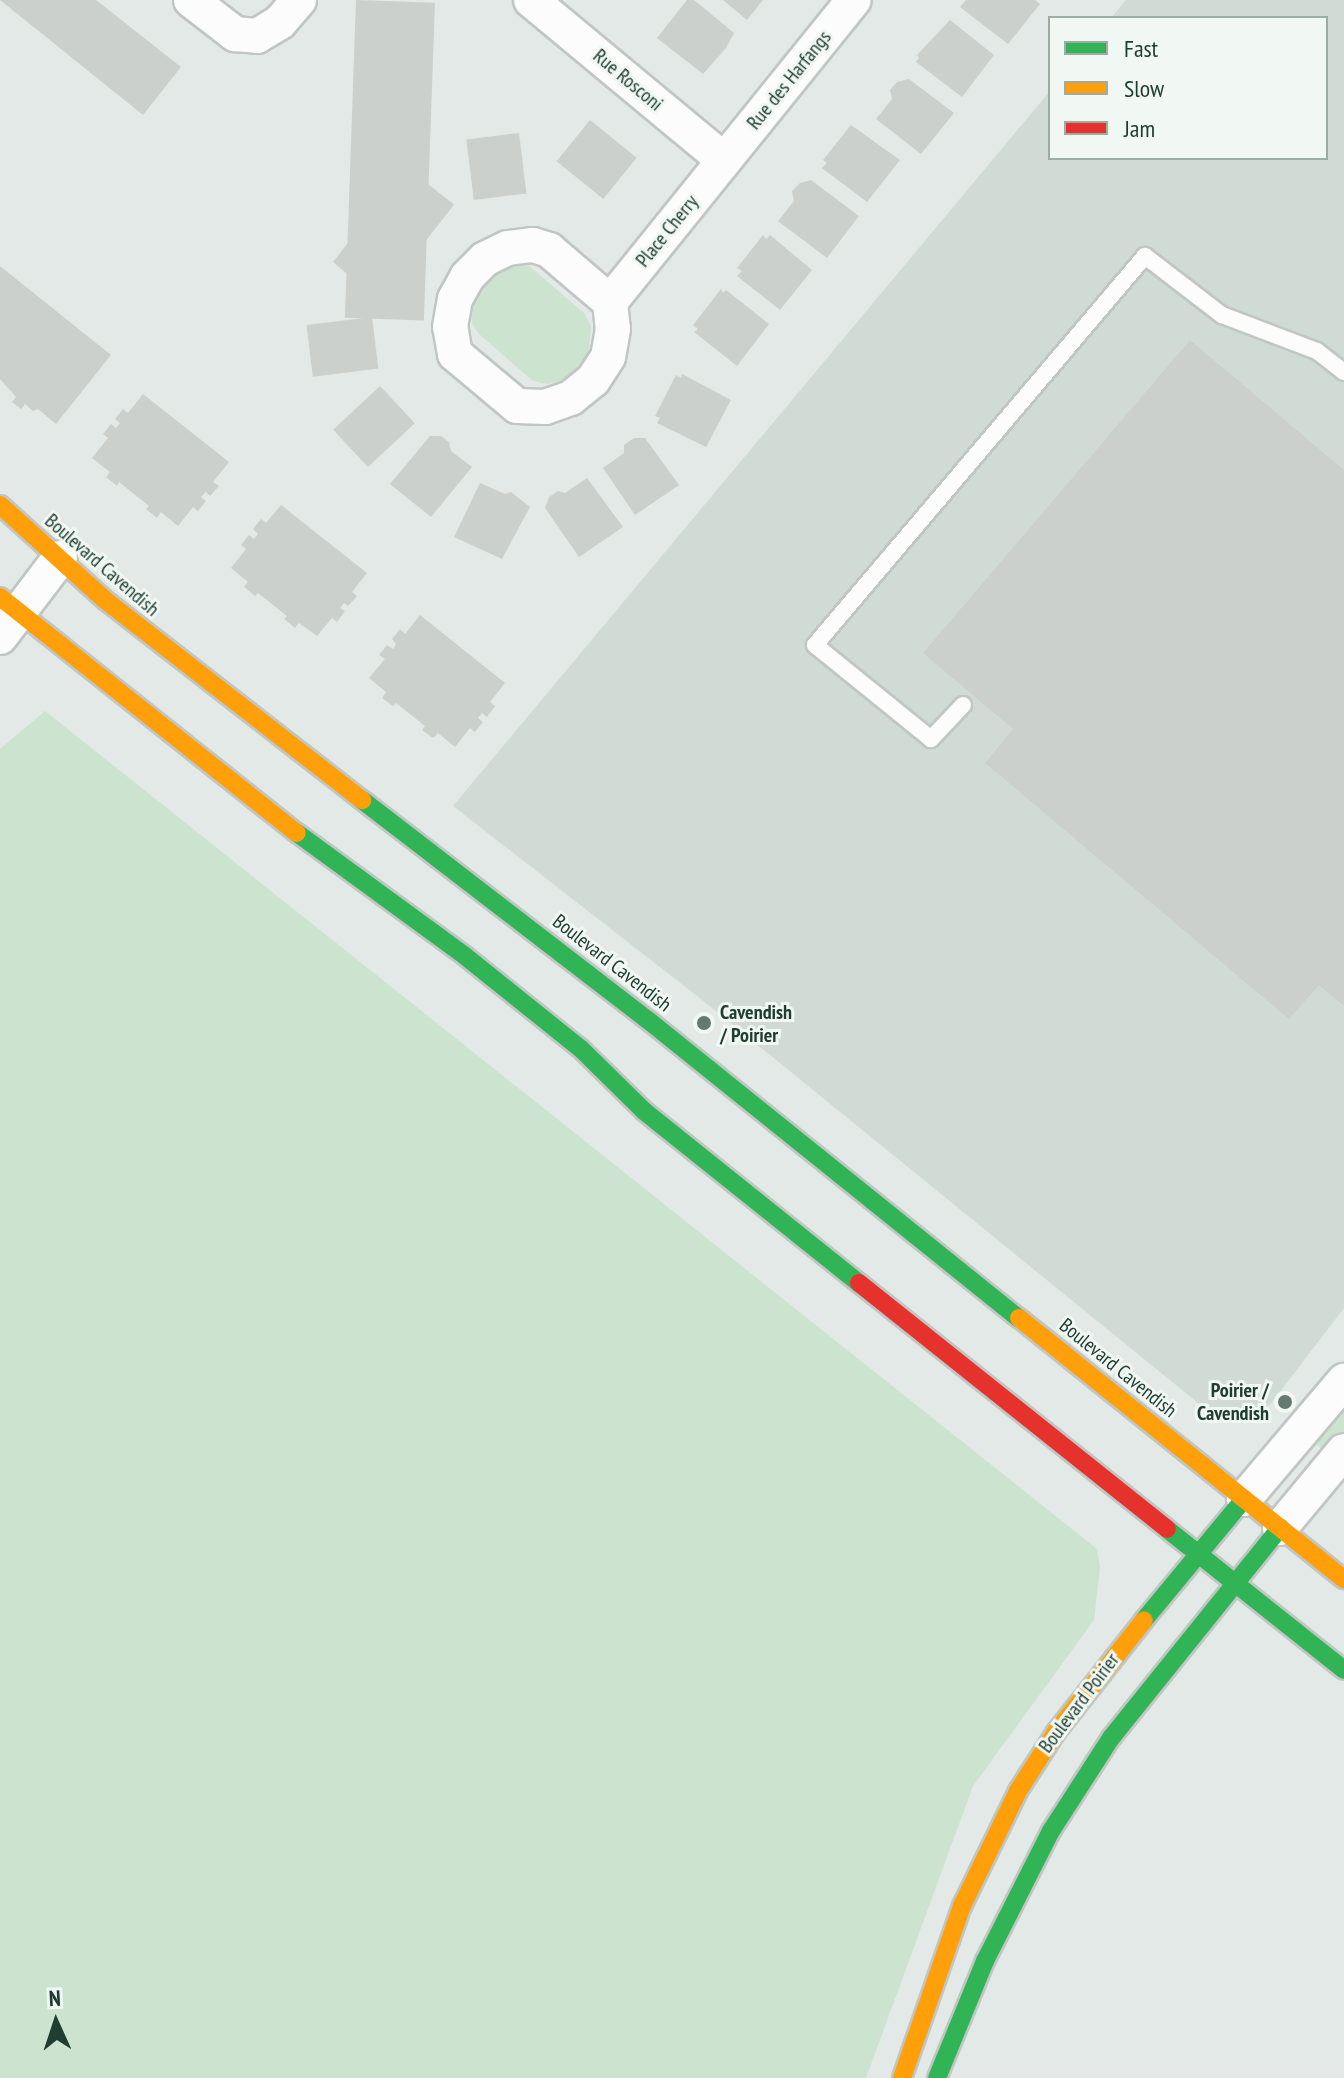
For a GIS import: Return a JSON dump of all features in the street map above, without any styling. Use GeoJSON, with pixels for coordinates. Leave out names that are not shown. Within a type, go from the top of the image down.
{"type":"FeatureCollection","features":[{"type":"Feature","properties":{"kind":"main road","name":"Boulevard Cavendish"},"geometry":{"type":"LineString","coordinates":[[0,505],[105,600],[295,751],[492,897],[645,1026],[1344,1579]]}},
{"type":"Feature","properties":{"kind":"main road"},"geometry":{"type":"LineString","coordinates":[[6,615],[612,1068],[644,1111],[1237,1581],[1344,1670]]}},
{"type":"Feature","properties":{"kind":"main road","name":"Boulevard Poirier"},"geometry":{"type":"LineString","coordinates":[[902,2078],[962,1906],[1018,1791],[1056,1732],[1244,1499]]}},
{"type":"Feature","properties":{"kind":"main road"},"geometry":{"type":"LineString","coordinates":[[937,2078],[985,1961],[1051,1831],[1111,1738],[1280,1528]]}},
{"type":"Feature","properties":{"kind":"street"},"geometry":{"type":"LineString","coordinates":[[191,0],[235,34],[257,36],[280,22],[299,0]]}},
{"type":"Feature","properties":{"kind":"street","name":"Rue Rosconi"},"geometry":{"type":"LineString","coordinates":[[531,0],[724,160]]}},
{"type":"Feature","properties":{"kind":"street","name":"Rue des Harfangs"},"geometry":{"type":"LineString","coordinates":[[724,160],[854,0]]}},
{"type":"Feature","properties":{"kind":"street","name":"Place Cherry"},"geometry":{"type":"LineString","coordinates":[[610,302],[724,160]]}},
{"type":"Feature","properties":{"kind":"street"},"geometry":{"type":"LineString","coordinates":[[533,245],[549,250],[610,302],[613,329],[608,357],[593,380],[571,398],[545,407],[517,406],[455,354],[450,327],[455,299],[467,277],[485,259],[508,248],[533,245]]}},
{"type":"Feature","properties":{"kind":"street"},"geometry":{"type":"LineString","coordinates":[[6,615],[60,558]]}},
{"type":"Feature","properties":{"kind":"street","name":"Boulevard Poirier"},"geometry":{"type":"LineString","coordinates":[[1244,1499],[1344,1381]]}},
{"type":"Feature","properties":{"kind":"street"},"geometry":{"type":"LineString","coordinates":[[1280,1528],[1344,1451]]}},
{"type":"Feature","properties":{"kind":"lane"},"geometry":{"type":"LineString","coordinates":[[963,705],[931,739],[815,645],[1145,256],[1222,315],[1317,351],[1344,372]]}},
{"type":"Feature","properties":{"kind":"shaded area"},"geometry":{"type":"Polygon","coordinates":[[[1126,0],[1344,0],[1344,1308],[1270,1405],[1244,1419],[1224,1418],[1203,1407],[706,1003],[453,806],[1048,93],[1048,160],[1328,160],[1328,16],[1113,16],[1126,0]]]}},
{"type":"Feature","properties":{"kind":"green space"},"geometry":{"type":"Polygon","coordinates":[[[515,263],[528,265],[584,313],[591,326],[588,363],[569,380],[547,384],[533,381],[478,333],[472,323],[471,306],[483,280],[502,266],[515,263]]]}},
{"type":"Feature","properties":{"kind":"green space"},"geometry":{"type":"Polygon","coordinates":[[[45,711],[1097,1549],[1100,1567],[1094,1620],[973,1786],[866,2078],[0,2078],[0,749],[45,711]]]}},
{"type":"Feature","properties":{"kind":"green space"},"geometry":{"type":"Polygon","coordinates":[[[1344,1396],[1344,1434],[1328,1453],[1309,1439],[1344,1396]]]}},
{"type":"Feature","properties":{"kind":"building"},"geometry":{"type":"Polygon","coordinates":[[[0,0],[96,0],[181,67],[143,115],[0,0]]]}},
{"type":"Feature","properties":{"kind":"building"},"geometry":{"type":"Polygon","coordinates":[[[356,0],[435,3],[424,321],[345,318],[356,0]]]}},
{"type":"Feature","properties":{"kind":"building"},"geometry":{"type":"Polygon","coordinates":[[[687,0],[694,0],[734,33],[726,48],[703,74],[657,38],[687,0]]]}},
{"type":"Feature","properties":{"kind":"building"},"geometry":{"type":"Polygon","coordinates":[[[723,0],[763,0],[747,20],[723,0]]]}},
{"type":"Feature","properties":{"kind":"building"},"geometry":{"type":"Polygon","coordinates":[[[966,0],[1035,0],[1040,4],[1008,44],[960,7],[966,0]]]}},
{"type":"Feature","properties":{"kind":"building"},"geometry":{"type":"Polygon","coordinates":[[[950,20],[994,55],[962,97],[916,62],[919,58],[917,55],[950,20]]]}},
{"type":"Feature","properties":{"kind":"building"},"geometry":{"type":"Polygon","coordinates":[[[909,79],[954,113],[921,154],[876,119],[892,99],[890,90],[897,82],[909,79]]]}},
{"type":"Feature","properties":{"kind":"building"},"geometry":{"type":"Polygon","coordinates":[[[590,120],[637,158],[603,199],[557,161],[590,120]]]}},
{"type":"Feature","properties":{"kind":"building"},"geometry":{"type":"Polygon","coordinates":[[[851,125],[900,160],[867,202],[822,168],[827,163],[823,160],[851,125]]]}},
{"type":"Feature","properties":{"kind":"building"},"geometry":{"type":"Polygon","coordinates":[[[519,133],[526,194],[474,200],[466,139],[519,133]]]}},
{"type":"Feature","properties":{"kind":"building"},"geometry":{"type":"Polygon","coordinates":[[[406,167],[454,205],[423,245],[375,207],[406,167]]]}},
{"type":"Feature","properties":{"kind":"building"},"geometry":{"type":"Polygon","coordinates":[[[811,180],[859,216],[827,258],[778,221],[794,201],[792,191],[800,183],[811,180]]]}},
{"type":"Feature","properties":{"kind":"building"},"geometry":{"type":"Polygon","coordinates":[[[365,221],[412,259],[396,279],[396,288],[389,296],[378,300],[333,262],[365,221]]]}},
{"type":"Feature","properties":{"kind":"building"},"geometry":{"type":"Polygon","coordinates":[[[763,235],[766,239],[770,235],[812,270],[780,310],[737,276],[742,271],[737,268],[763,235]]]}},
{"type":"Feature","properties":{"kind":"building"},"geometry":{"type":"Polygon","coordinates":[[[0,266],[111,355],[56,424],[38,409],[33,411],[25,404],[21,409],[12,402],[16,397],[0,379],[0,266]]]}},
{"type":"Feature","properties":{"kind":"building"},"geometry":{"type":"Polygon","coordinates":[[[721,289],[769,324],[737,366],[694,332],[698,329],[693,325],[721,289]]]}},
{"type":"Feature","properties":{"kind":"building"},"geometry":{"type":"Polygon","coordinates":[[[372,317],[378,369],[313,377],[306,325],[372,317]]]}},
{"type":"Feature","properties":{"kind":"building"},"geometry":{"type":"Polygon","coordinates":[[[1190,340],[1344,470],[1344,1006],[1319,985],[1289,1019],[985,763],[1013,729],[923,653],[1190,340]]]}},
{"type":"Feature","properties":{"kind":"building"},"geometry":{"type":"Polygon","coordinates":[[[682,374],[731,400],[706,447],[657,423],[660,418],[655,416],[676,375],[681,378],[682,374]]]}},
{"type":"Feature","properties":{"kind":"building"},"geometry":{"type":"Polygon","coordinates":[[[380,386],[415,423],[368,467],[333,430],[380,386]]]}},
{"type":"Feature","properties":{"kind":"building"},"geometry":{"type":"Polygon","coordinates":[[[143,394],[229,462],[213,482],[219,486],[210,496],[206,492],[201,497],[206,501],[198,511],[193,507],[178,526],[161,512],[157,518],[146,509],[149,506],[119,482],[117,486],[106,477],[110,472],[92,458],[108,438],[103,434],[111,424],[116,428],[120,423],[115,419],[123,409],[128,413],[143,394]]]}},
{"type":"Feature","properties":{"kind":"building"},"geometry":{"type":"Polygon","coordinates":[[[430,436],[441,436],[449,442],[451,451],[472,467],[431,517],[390,484],[430,436]]]}},
{"type":"Feature","properties":{"kind":"building"},"geometry":{"type":"Polygon","coordinates":[[[634,438],[645,438],[679,485],[635,515],[603,468],[624,453],[624,445],[634,438]]]}},
{"type":"Feature","properties":{"kind":"building"},"geometry":{"type":"Polygon","coordinates":[[[587,478],[623,527],[579,557],[545,508],[549,497],[558,491],[565,493],[587,478]]]}},
{"type":"Feature","properties":{"kind":"building"},"geometry":{"type":"Polygon","coordinates":[[[480,483],[505,494],[511,492],[530,507],[502,559],[454,537],[480,483]]]}},
{"type":"Feature","properties":{"kind":"building"},"geometry":{"type":"Polygon","coordinates":[[[281,505],[367,573],[352,592],[357,596],[348,606],[344,603],[340,608],[345,611],[337,622],[332,618],[317,636],[299,623],[295,628],[284,619],[287,616],[258,593],[255,596],[244,587],[248,582],[231,568],[246,549],[241,545],[249,535],[254,539],[258,534],[253,529],[261,519],[266,523],[281,505]]]}},
{"type":"Feature","properties":{"kind":"building"},"geometry":{"type":"Polygon","coordinates":[[[420,615],[505,683],[490,702],[495,706],[487,717],[482,713],[478,718],[483,722],[475,732],[470,728],[455,747],[438,733],[433,738],[422,730],[425,726],[396,703],[393,706],[382,698],[386,692],[369,678],[385,659],[379,655],[387,645],[393,649],[396,644],[392,639],[400,629],[405,634],[420,615]]]}},
{"type":"Feature","properties":{"kind":"traffic: fast"},"geometry":{"type":"LineString","coordinates":[[362,800],[649,1021],[1019,1318]]}},
{"type":"Feature","properties":{"kind":"traffic: fast"},"geometry":{"type":"LineString","coordinates":[[297,833],[465,956],[581,1049],[644,1111],[859,1283]]}},
{"type":"Feature","properties":{"kind":"traffic: fast"},"geometry":{"type":"LineString","coordinates":[[1144,1620],[1244,1499]]}},
{"type":"Feature","properties":{"kind":"traffic: fast"},"geometry":{"type":"LineString","coordinates":[[937,2078],[985,1961],[1051,1831],[1111,1738],[1280,1528]]}},
{"type":"Feature","properties":{"kind":"traffic: fast"},"geometry":{"type":"LineString","coordinates":[[1167,1529],[1344,1670]]}},
{"type":"Feature","properties":{"kind":"traffic: slow"},"geometry":{"type":"LineString","coordinates":[[0,505],[105,600],[362,800]]}},
{"type":"Feature","properties":{"kind":"traffic: slow"},"geometry":{"type":"LineString","coordinates":[[0,597],[297,833]]}},
{"type":"Feature","properties":{"kind":"traffic: slow"},"geometry":{"type":"LineString","coordinates":[[1019,1318],[1344,1579]]}},
{"type":"Feature","properties":{"kind":"traffic: slow"},"geometry":{"type":"LineString","coordinates":[[902,2078],[962,1906],[1018,1791],[1056,1732],[1144,1620]]}},
{"type":"Feature","properties":{"kind":"traffic: jam"},"geometry":{"type":"LineString","coordinates":[[859,1283],[1167,1529]]}},
{"type":"Feature","properties":{"kind":"place","name":"Cavendish / Poirier"},"geometry":{"type":"Point","coordinates":[704,1023]}},
{"type":"Feature","properties":{"kind":"place","name":"Poirier / Cavendish"},"geometry":{"type":"Point","coordinates":[1285,1402]}}]}
